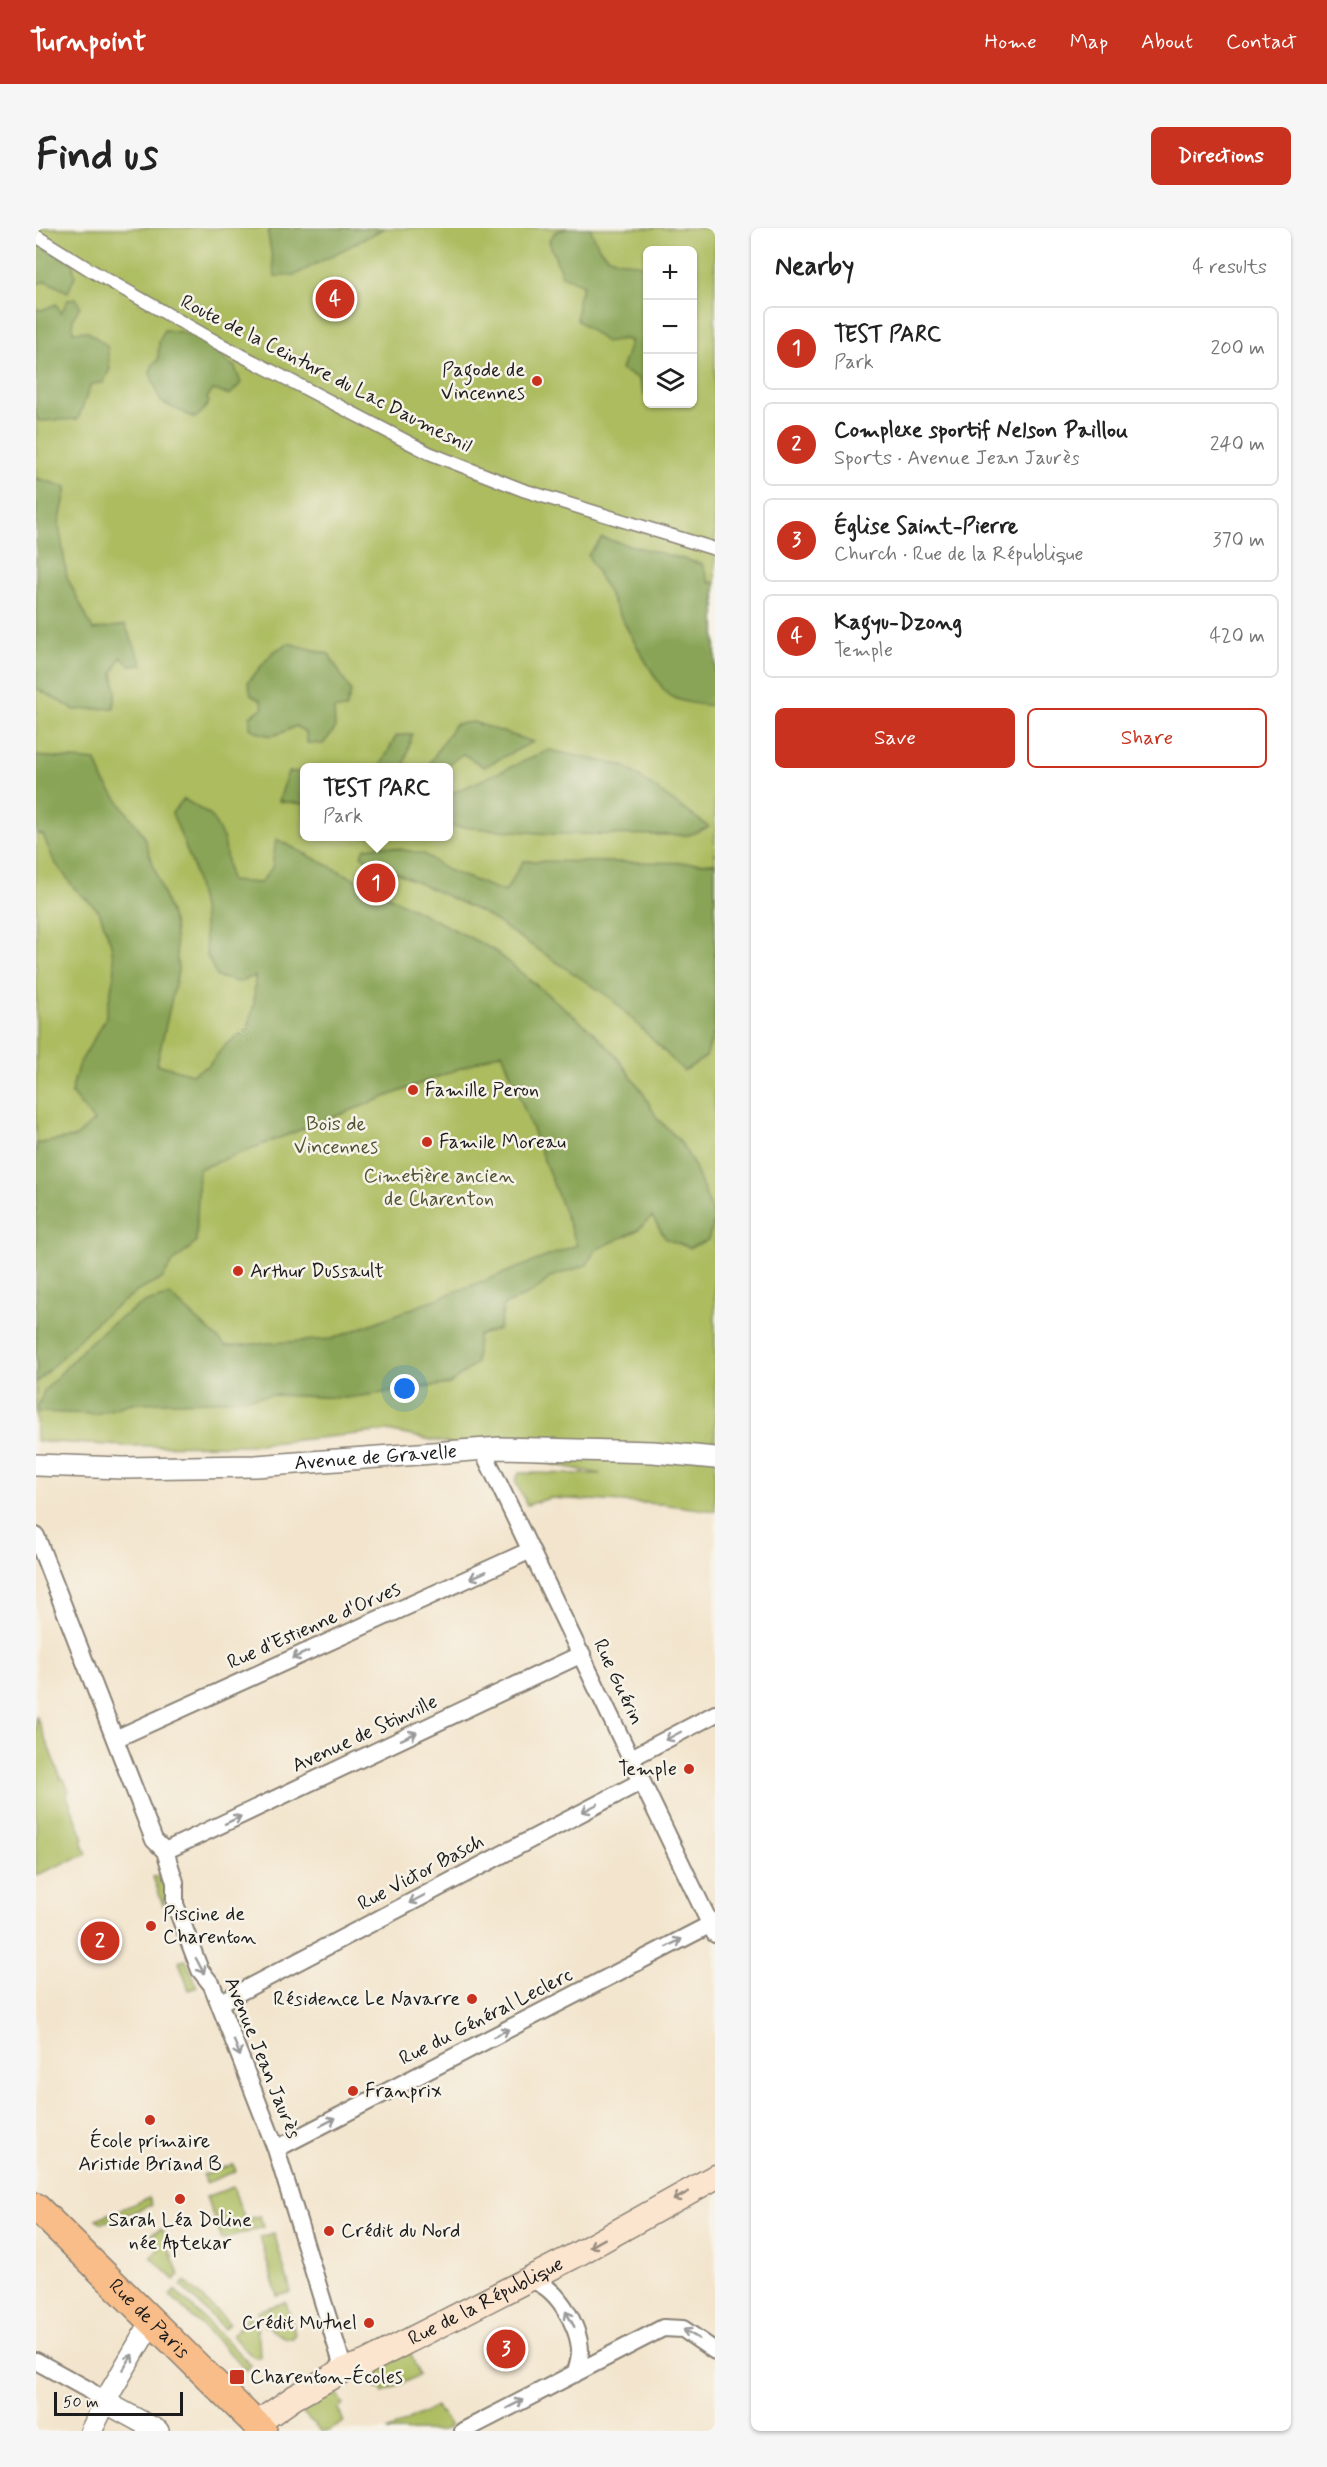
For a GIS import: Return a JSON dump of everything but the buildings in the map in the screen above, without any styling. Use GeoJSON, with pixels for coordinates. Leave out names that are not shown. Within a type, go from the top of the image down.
{"type":"FeatureCollection","features":[{"type":"Feature","properties":{"kind":"main road","name":"Rue de la République"},"geometry":{"type":"LineString","coordinates":[[254,2429],[294,2397],[582,2252],[715,2177]]}},
{"type":"Feature","properties":{"kind":"main road","name":"Rue de Paris"},"geometry":{"type":"LineString","coordinates":[[36,2207],[152,2321],[254,2429]]}},
{"type":"Feature","properties":{"kind":"street","name":"Route de la Ceinture du Lac Daumesnil"},"geometry":{"type":"LineString","coordinates":[[36,236],[218,343],[429,453],[523,490],[715,549]]}},
{"type":"Feature","properties":{"kind":"street","name":"Avenue de Gravelle"},"geometry":{"type":"LineString","coordinates":[[36,1465],[123,1468],[256,1466],[482,1449],[653,1452],[715,1458]]}},
{"type":"Feature","properties":{"kind":"street","name":"Rue Guérin"},"geometry":{"type":"LineString","coordinates":[[482,1449],[714,1927]]}},
{"type":"Feature","properties":{"kind":"street","name":"Avenue Jean Jaurès"},"geometry":{"type":"LineString","coordinates":[[36,1536],[154,1840],[165,1851],[177,1892],[175,1904],[200,1970],[212,1984],[276,2149],[344,2370]]}},
{"type":"Feature","properties":{"kind":"street","name":"Rue d'Estienne d'Orves"},"geometry":{"type":"LineString","coordinates":[[115,1739],[531,1550]]}},
{"type":"Feature","properties":{"kind":"street","name":"Avenue de Stinville"},"geometry":{"type":"LineString","coordinates":[[165,1851],[582,1654]]}},
{"type":"Feature","properties":{"kind":"street"},"geometry":{"type":"LineString","coordinates":[[631,1758],[715,1714]]}},
{"type":"Feature","properties":{"kind":"street","name":"Rue Victor Basch"},"geometry":{"type":"LineString","coordinates":[[219,2003],[642,1781]]}},
{"type":"Feature","properties":{"kind":"street","name":"Rue du Général Leclerc"},"geometry":{"type":"LineString","coordinates":[[276,2149],[714,1927]]}},
{"type":"Feature","properties":{"kind":"street"},"geometry":{"type":"LineString","coordinates":[[526,2280],[533,2279],[546,2286],[562,2304],[577,2331],[580,2350],[575,2374]]}},
{"type":"Feature","properties":{"kind":"street"},"geometry":{"type":"LineString","coordinates":[[91,2431],[105,2402],[152,2321]]}},
{"type":"Feature","properties":{"kind":"street"},"geometry":{"type":"LineString","coordinates":[[464,2431],[663,2328],[682,2329],[715,2351]]}},
{"type":"Feature","properties":{"kind":"street"},"geometry":{"type":"LineString","coordinates":[[36,2361],[158,2431]]}},
{"type":"Feature","properties":{"kind":"green space","name":"Bois de Vincennes"},"geometry":{"type":"Polygon","coordinates":[[[36,228],[715,228],[715,1511],[661,1504],[550,1498],[527,1505],[515,1481],[519,1473],[601,1474],[387,1431],[249,1445],[125,1446],[36,1441],[36,228]]]}},
{"type":"Feature","properties":{"kind":"green space"},"geometry":{"type":"Polygon","coordinates":[[[270,228],[385,228],[295,275],[275,276],[268,234],[270,228]]]}},
{"type":"Feature","properties":{"kind":"green space"},"geometry":{"type":"Polygon","coordinates":[[[570,228],[590,228],[605,254],[616,260],[643,266],[643,391],[638,378],[621,370],[631,341],[623,339],[606,342],[577,320],[578,300],[583,285],[562,276],[549,241],[555,232],[570,228]]]}},
{"type":"Feature","properties":{"kind":"green space"},"geometry":{"type":"Polygon","coordinates":[[[36,244],[72,262],[75,276],[68,292],[46,281],[36,284],[36,244]]]}},
{"type":"Feature","properties":{"kind":"green space"},"geometry":{"type":"Polygon","coordinates":[[[76,298],[80,306],[73,319],[73,332],[87,331],[107,346],[110,369],[103,383],[91,384],[78,419],[39,421],[36,415],[36,309],[42,310],[56,304],[61,313],[68,300],[76,298]]]}},
{"type":"Feature","properties":{"kind":"green space"},"geometry":{"type":"Polygon","coordinates":[[[164,330],[186,333],[212,346],[235,367],[241,383],[230,395],[213,390],[207,398],[209,402],[195,418],[161,402],[150,373],[153,364],[158,360],[159,342],[164,330]]]}},
{"type":"Feature","properties":{"kind":"green space"},"geometry":{"type":"Polygon","coordinates":[[[36,478],[67,487],[59,524],[67,577],[93,630],[125,625],[143,665],[131,666],[121,657],[113,673],[116,691],[114,708],[75,710],[36,688],[36,478]]]}},
{"type":"Feature","properties":{"kind":"green space"},"geometry":{"type":"Polygon","coordinates":[[[602,538],[702,564],[709,582],[715,583],[715,705],[680,700],[670,696],[663,689],[641,654],[588,555],[602,538]]]}},
{"type":"Feature","properties":{"kind":"green space"},"geometry":{"type":"Polygon","coordinates":[[[288,643],[329,654],[351,692],[346,709],[334,709],[335,729],[323,744],[307,743],[306,733],[296,726],[273,735],[263,734],[250,728],[250,716],[263,708],[261,700],[251,695],[248,682],[273,652],[288,643]]]}},
{"type":"Feature","properties":{"kind":"green space"},"geometry":{"type":"Polygon","coordinates":[[[473,722],[533,742],[484,767],[463,754],[450,763],[430,763],[455,724],[473,722]]]}},
{"type":"Feature","properties":{"kind":"green space"},"geometry":{"type":"Polygon","coordinates":[[[412,734],[405,763],[382,763],[396,736],[412,734]]]}},
{"type":"Feature","properties":{"kind":"green space"},"geometry":{"type":"Polygon","coordinates":[[[549,750],[624,766],[709,827],[689,835],[551,834],[453,826],[453,793],[549,750]]]}},
{"type":"Feature","properties":{"kind":"green space"},"geometry":{"type":"Polygon","coordinates":[[[36,756],[96,761],[103,780],[143,834],[174,925],[178,971],[157,1064],[192,1074],[208,1066],[225,1045],[248,1029],[254,1004],[255,976],[238,982],[217,977],[207,955],[203,913],[193,866],[172,813],[184,799],[211,816],[224,840],[230,881],[260,883],[272,868],[276,839],[492,949],[591,1030],[613,1052],[642,1091],[657,1118],[680,1141],[694,1165],[715,1219],[708,1240],[690,1248],[666,1239],[652,1217],[636,1231],[595,1250],[587,1265],[551,1277],[535,1291],[504,1305],[499,1329],[478,1336],[476,1363],[450,1384],[346,1398],[273,1395],[213,1401],[132,1403],[96,1414],[36,1412],[44,1391],[86,1346],[111,1324],[143,1303],[170,1295],[226,1346],[332,1339],[577,1245],[502,1052],[199,1169],[196,1243],[172,1263],[162,1279],[138,1291],[99,1319],[36,1383],[36,1144],[76,1137],[94,1121],[71,1093],[78,1066],[105,1020],[115,970],[111,944],[99,911],[74,888],[54,861],[43,835],[36,833],[36,756]]]}},
{"type":"Feature","properties":{"kind":"green space"},"geometry":{"type":"Polygon","coordinates":[[[288,772],[300,772],[300,804],[279,801],[288,772]]]}},
{"type":"Feature","properties":{"kind":"green space"},"geometry":{"type":"Polygon","coordinates":[[[385,846],[424,854],[447,870],[505,892],[523,861],[715,863],[715,1029],[706,1057],[684,1071],[612,999],[483,913],[361,856],[365,848],[385,846]]]}},
{"type":"Feature","properties":{"kind":"green space"},"geometry":{"type":"Polygon","coordinates":[[[36,1715],[61,1779],[64,1779],[69,1791],[66,1793],[84,1839],[82,1840],[87,1854],[36,1875],[36,1715]]]}},
{"type":"Feature","properties":{"kind":"green space"},"geometry":{"type":"Polygon","coordinates":[[[164,1875],[168,1890],[163,1905],[153,1877],[164,1875]]]}},
{"type":"Feature","properties":{"kind":"green space"},"geometry":{"type":"Polygon","coordinates":[[[186,1959],[197,1987],[189,1990],[179,1962],[186,1959]]]}},
{"type":"Feature","properties":{"kind":"green space"},"geometry":{"type":"Polygon","coordinates":[[[233,2164],[236,2171],[206,2183],[203,2176],[233,2164]]]}},
{"type":"Feature","properties":{"kind":"green space"},"geometry":{"type":"Polygon","coordinates":[[[233,2187],[245,2220],[260,2216],[263,2227],[222,2240],[206,2197],[233,2187]]]}},
{"type":"Feature","properties":{"kind":"green space"},"geometry":{"type":"Polygon","coordinates":[[[149,2198],[152,2205],[102,2223],[96,2219],[149,2198]]]}},
{"type":"Feature","properties":{"kind":"green space"},"geometry":{"type":"Polygon","coordinates":[[[162,2229],[179,2275],[175,2280],[151,2257],[158,2250],[152,2233],[162,2229]]]}},
{"type":"Feature","properties":{"kind":"green space"},"geometry":{"type":"Polygon","coordinates":[[[274,2233],[291,2292],[277,2296],[260,2237],[274,2233]]]}},
{"type":"Feature","properties":{"kind":"green space"},"geometry":{"type":"Polygon","coordinates":[[[185,2281],[229,2323],[224,2329],[181,2286],[185,2281]]]}},
{"type":"Feature","properties":{"kind":"green space"},"geometry":{"type":"Polygon","coordinates":[[[175,2290],[251,2365],[247,2370],[170,2295],[175,2290]]]}},
{"type":"Feature","properties":{"kind":"green space"},"geometry":{"type":"Polygon","coordinates":[[[286,2302],[295,2333],[293,2338],[276,2333],[265,2326],[257,2311],[286,2302]]]}},
{"type":"Feature","properties":{"kind":"green space"},"geometry":{"type":"Polygon","coordinates":[[[249,2315],[258,2330],[256,2332],[259,2338],[260,2356],[257,2358],[253,2357],[232,2336],[249,2315]]]}},
{"type":"Feature","properties":{"kind":"green space"},"geometry":{"type":"Polygon","coordinates":[[[410,2352],[419,2375],[383,2393],[380,2387],[377,2389],[368,2375],[410,2352]]]}},
{"type":"Feature","properties":{"kind":"green space"},"geometry":{"type":"Polygon","coordinates":[[[335,2390],[343,2405],[338,2409],[344,2422],[329,2431],[321,2431],[299,2409],[335,2390]]]}},
{"type":"Feature","properties":{"kind":"green space"},"geometry":{"type":"Polygon","coordinates":[[[436,2406],[450,2427],[441,2431],[387,2431],[436,2406]]]}},
{"type":"Feature","properties":{"kind":"place","name":"Kagyu-Dzong"},"geometry":{"type":"Point","coordinates":[335,299]}},
{"type":"Feature","properties":{"kind":"place","name":"Pagode de Vincennes"},"geometry":{"type":"Point","coordinates":[537,381]}},
{"type":"Feature","properties":{"kind":"place","name":"TEST PARC"},"geometry":{"type":"Point","coordinates":[376,883]}},
{"type":"Feature","properties":{"kind":"place","name":"Famille Peron"},"geometry":{"type":"Point","coordinates":[413,1090]}},
{"type":"Feature","properties":{"kind":"place","name":"Famile Moreau"},"geometry":{"type":"Point","coordinates":[427,1142]}},
{"type":"Feature","properties":{"kind":"place","name":"Arthur Dussault"},"geometry":{"type":"Point","coordinates":[238,1271]}},
{"type":"Feature","properties":{"kind":"place","name":"Temple"},"geometry":{"type":"Point","coordinates":[689,1769]}},
{"type":"Feature","properties":{"kind":"place","name":"Piscine de Charenton"},"geometry":{"type":"Point","coordinates":[151,1926]}},
{"type":"Feature","properties":{"kind":"place","name":"Complexe sportif Nelson Paillou"},"geometry":{"type":"Point","coordinates":[100,1941]}},
{"type":"Feature","properties":{"kind":"place","name":"Résidence Le Navarre"},"geometry":{"type":"Point","coordinates":[472,1999]}},
{"type":"Feature","properties":{"kind":"place","name":"Franprix"},"geometry":{"type":"Point","coordinates":[353,2091]}},
{"type":"Feature","properties":{"kind":"place","name":"École primaire Aristide Briand B"},"geometry":{"type":"Point","coordinates":[150,2120]}},
{"type":"Feature","properties":{"kind":"place","name":"Sarah Léa Doline née Aptekar"},"geometry":{"type":"Point","coordinates":[180,2199]}},
{"type":"Feature","properties":{"kind":"place","name":"Crédit du Nord"},"geometry":{"type":"Point","coordinates":[329,2231]}},
{"type":"Feature","properties":{"kind":"place","name":"Crédit Mutuel"},"geometry":{"type":"Point","coordinates":[369,2323]}},
{"type":"Feature","properties":{"kind":"place","name":"Église Saint-Pierre"},"geometry":{"type":"Point","coordinates":[506,2349]}},
{"type":"Feature","properties":{"kind":"place","name":"Charenton-Écoles"},"geometry":{"type":"Point","coordinates":[237,2377]}},
{"type":"Feature","properties":{"kind":"park label","name":"Cimetière ancien de Charenton"},"geometry":{"type":"Point","coordinates":[439,1188]}}]}
